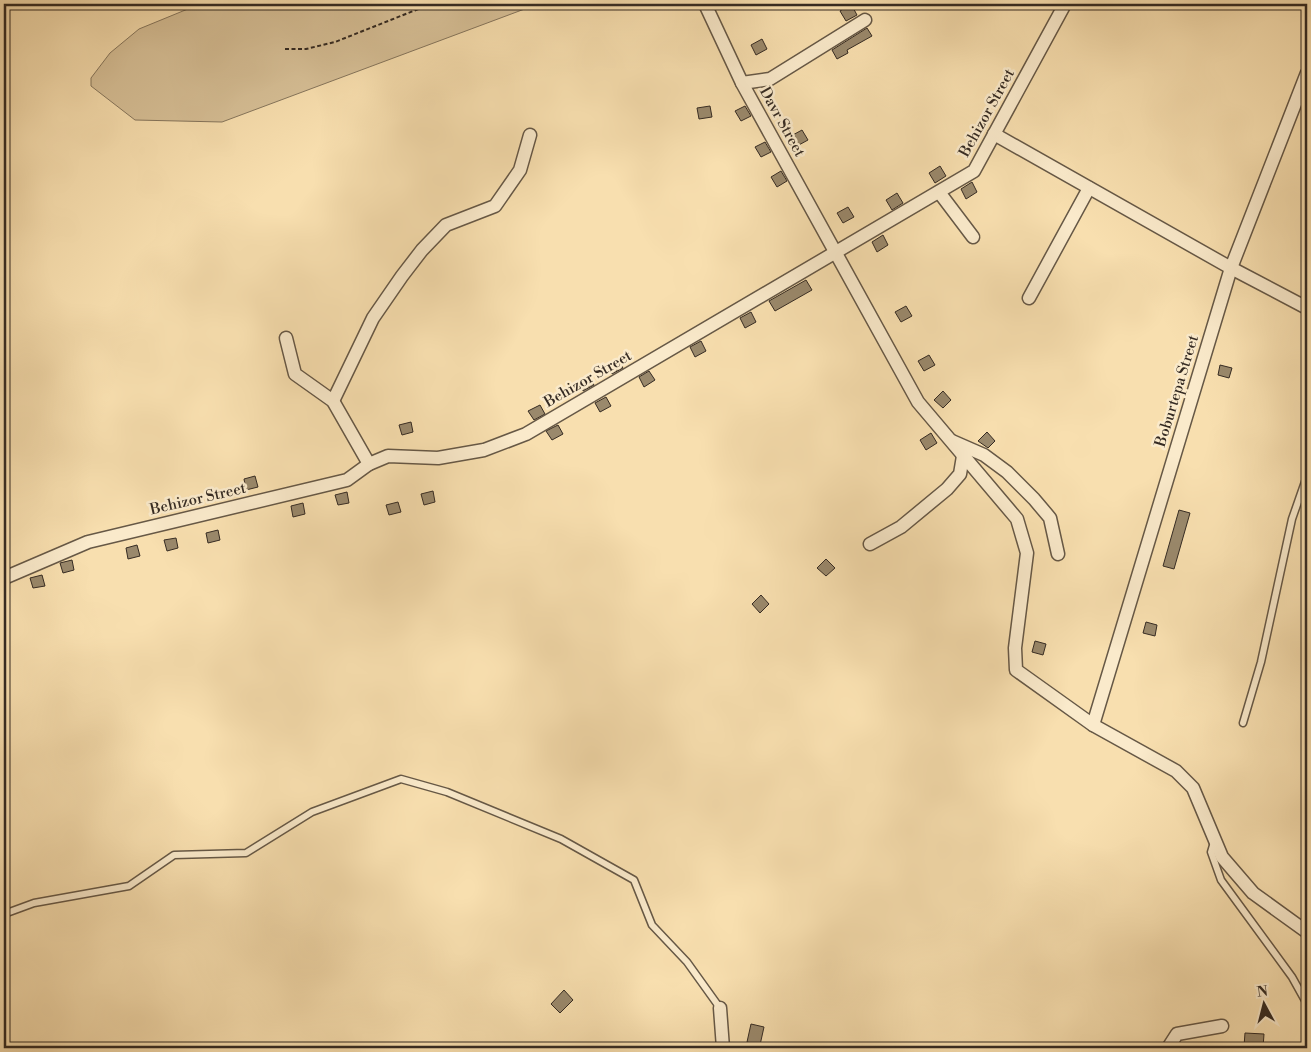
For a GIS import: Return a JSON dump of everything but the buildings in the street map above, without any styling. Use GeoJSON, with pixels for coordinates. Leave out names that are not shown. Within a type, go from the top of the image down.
{"type":"FeatureCollection","features":[{"type":"Feature","properties":{"kind":"street","name":"Davr Street"},"geometry":{"type":"LineString","coordinates":[[706,4],[742,83],[918,402],[1016,519],[1028,552],[1015,648],[1016,670],[1093,725]]}},
{"type":"Feature","properties":{"kind":"street","name":"Behizor Street"},"geometry":{"type":"LineString","coordinates":[[4,578],[88,542],[347,480],[369,464],[388,456],[438,458],[484,450],[526,434],[974,171],[1065,4]]}},
{"type":"Feature","properties":{"kind":"street"},"geometry":{"type":"LineString","coordinates":[[742,83],[770,79],[865,20]]}},
{"type":"Feature","properties":{"kind":"street","name":"Boburtepa Street"},"geometry":{"type":"LineString","coordinates":[[1093,725],[1231,268],[1307,73]]}},
{"type":"Feature","properties":{"kind":"street"},"geometry":{"type":"LineString","coordinates":[[994,134],[1231,268],[1307,308]]}},
{"type":"Feature","properties":{"kind":"street"},"geometry":{"type":"LineString","coordinates":[[333,401],[373,318],[402,276],[422,250],[446,225],[496,206],[520,170],[530,135]]}},
{"type":"Feature","properties":{"kind":"street"},"geometry":{"type":"LineString","coordinates":[[1029,298],[1089,188]]}},
{"type":"Feature","properties":{"kind":"street"},"geometry":{"type":"LineString","coordinates":[[939,192],[973,237]]}},
{"type":"Feature","properties":{"kind":"street"},"geometry":{"type":"LineString","coordinates":[[286,338],[296,374],[333,401],[369,464]]}},
{"type":"Feature","properties":{"kind":"street"},"geometry":{"type":"LineString","coordinates":[[950,440],[984,455],[1007,472],[1034,499],[1050,518],[1058,554]]}},
{"type":"Feature","properties":{"kind":"street"},"geometry":{"type":"LineString","coordinates":[[870,544],[901,527],[947,490],[960,474],[963,456]]}},
{"type":"Feature","properties":{"kind":"street"},"geometry":{"type":"LineString","coordinates":[[1093,725],[1176,771],[1193,788],[1222,856],[1253,893],[1307,932]]}},
{"type":"Feature","properties":{"kind":"street"},"geometry":{"type":"LineString","coordinates":[[720,1008],[723,1048]]}},
{"type":"Feature","properties":{"kind":"street"},"geometry":{"type":"LineString","coordinates":[[1168,1048],[1177,1034],[1222,1026]]}},
{"type":"Feature","properties":{"kind":"lane"},"geometry":{"type":"LineString","coordinates":[[1243,723],[1261,662],[1292,519],[1307,476]]}},
{"type":"Feature","properties":{"kind":"lane"},"geometry":{"type":"LineString","coordinates":[[4,914],[34,904],[128,886],[174,855],[246,853],[312,812],[401,780],[447,792],[561,839],[634,880],[652,925],[687,962],[720,1008]]}},
{"type":"Feature","properties":{"kind":"lane"},"geometry":{"type":"LineString","coordinates":[[1214,838],[1211,852],[1221,880],[1292,978],[1307,1004]]}},
{"type":"Feature","properties":{"kind":"path"},"geometry":{"type":"LineString","coordinates":[[284,48],[306,50],[335,42],[431,4]]}},
{"type":"Feature","properties":{"kind":"shaded area"},"geometry":{"type":"Polygon","coordinates":[[[200,4],[538,4],[222,122],[135,120],[91,86],[91,78],[110,53],[139,29],[200,4]]]}}]}
